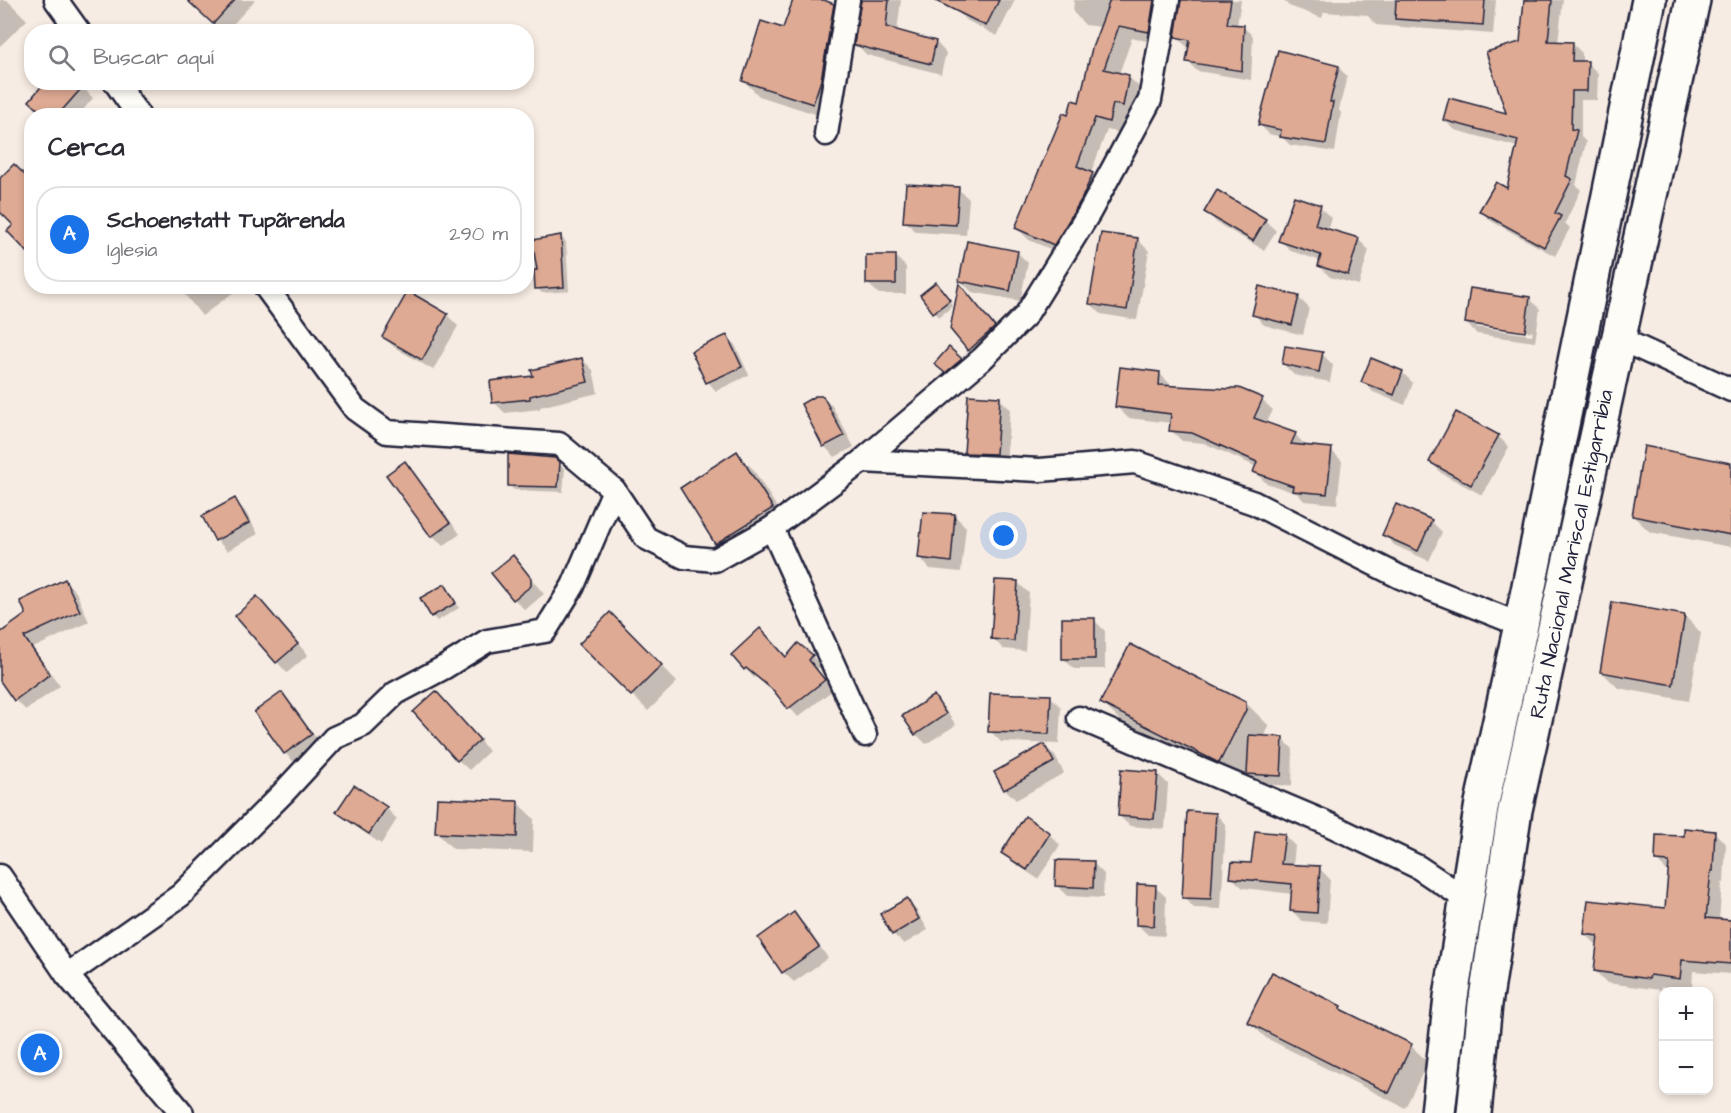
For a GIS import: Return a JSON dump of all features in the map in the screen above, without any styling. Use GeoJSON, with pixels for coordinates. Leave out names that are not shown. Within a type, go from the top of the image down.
{"type":"FeatureCollection","features":[{"type":"Feature","properties":{"kind":"highway","name":"Ruta Nacional Mariscal Estigarribia"},"geometry":{"type":"LineString","coordinates":[[1438,1113],[1451,997],[1482,803],[1521,625],[1649,0]]}},
{"type":"Feature","properties":{"kind":"highway","name":"Ruta Nacional Mariscal Estigarribia"},"geometry":{"type":"LineString","coordinates":[[1474,1113],[1485,1004],[1515,810],[1693,0]]}},
{"type":"Feature","properties":{"kind":"street"},"geometry":{"type":"LineString","coordinates":[[56,0],[73,24]]}},
{"type":"Feature","properties":{"kind":"street"},"geometry":{"type":"LineString","coordinates":[[826,134],[848,0]]}},
{"type":"Feature","properties":{"kind":"street"},"geometry":{"type":"LineString","coordinates":[[271,294],[355,409],[387,432],[559,444],[614,490],[645,538],[684,557],[716,560],[772,528],[862,461],[982,359],[1026,315],[1089,213],[1150,100],[1168,0]]}},
{"type":"Feature","properties":{"kind":"street"},"geometry":{"type":"LineString","coordinates":[[121,90],[133,108]]}},
{"type":"Feature","properties":{"kind":"street"},"geometry":{"type":"LineString","coordinates":[[1618,338],[1731,390]]}},
{"type":"Feature","properties":{"kind":"street"},"geometry":{"type":"LineString","coordinates":[[862,461],[1040,470],[1135,462],[1254,503],[1400,577],[1521,625]]}},
{"type":"Feature","properties":{"kind":"street"},"geometry":{"type":"LineString","coordinates":[[67,975],[181,895],[283,793],[334,738],[363,725],[396,693],[487,641],[545,631],[573,586],[614,490]]}},
{"type":"Feature","properties":{"kind":"street"},"geometry":{"type":"LineString","coordinates":[[772,528],[865,735]]}},
{"type":"Feature","properties":{"kind":"street"},"geometry":{"type":"LineString","coordinates":[[1079,718],[1324,822],[1418,867],[1466,899]]}},
{"type":"Feature","properties":{"kind":"street"},"geometry":{"type":"LineString","coordinates":[[0,876],[67,975],[182,1113]]}},
{"type":"Feature","properties":{"kind":"building"},"geometry":{"type":"Polygon","coordinates":[[[187,0],[235,0],[213,24],[187,0]]]}},
{"type":"Feature","properties":{"kind":"building"},"geometry":{"type":"Polygon","coordinates":[[[793,0],[824,0],[834,4],[821,80],[813,104],[742,81],[761,21],[783,28],[793,0]]]}},
{"type":"Feature","properties":{"kind":"building"},"geometry":{"type":"Polygon","coordinates":[[[861,0],[889,0],[886,27],[936,41],[931,64],[854,45],[861,0]]]}},
{"type":"Feature","properties":{"kind":"building"},"geometry":{"type":"Polygon","coordinates":[[[934,0],[999,0],[986,26],[934,0]]]}},
{"type":"Feature","properties":{"kind":"building"},"geometry":{"type":"Polygon","coordinates":[[[1110,0],[1154,0],[1149,32],[1119,26],[1104,69],[1129,75],[1123,106],[1113,104],[1109,122],[1095,118],[1077,166],[1093,173],[1081,200],[1054,245],[1015,228],[1063,113],[1068,115],[1072,100],[1079,102],[1092,48],[1110,0]]]}},
{"type":"Feature","properties":{"kind":"building"},"geometry":{"type":"Polygon","coordinates":[[[1181,0],[1231,0],[1227,24],[1244,25],[1242,71],[1186,62],[1190,40],[1175,37],[1181,0]]]}},
{"type":"Feature","properties":{"kind":"building"},"geometry":{"type":"Polygon","coordinates":[[[1396,0],[1485,0],[1483,25],[1395,19],[1396,0]]]}},
{"type":"Feature","properties":{"kind":"building"},"geometry":{"type":"Polygon","coordinates":[[[1524,0],[1552,0],[1548,41],[1573,42],[1572,61],[1588,61],[1587,91],[1572,91],[1571,129],[1577,130],[1566,176],[1572,179],[1555,213],[1561,216],[1544,247],[1479,211],[1496,182],[1507,188],[1518,140],[1443,120],[1449,98],[1506,113],[1486,52],[1520,42],[1524,0]]]}},
{"type":"Feature","properties":{"kind":"building"},"geometry":{"type":"Polygon","coordinates":[[[1278,50],[1339,66],[1330,102],[1333,102],[1326,144],[1280,137],[1281,130],[1258,125],[1278,50]]]}},
{"type":"Feature","properties":{"kind":"building"},"geometry":{"type":"Polygon","coordinates":[[[38,90],[80,90],[64,108],[36,108],[29,101],[38,90]]]}},
{"type":"Feature","properties":{"kind":"building"},"geometry":{"type":"Polygon","coordinates":[[[14,164],[24,174],[24,249],[7,231],[13,225],[0,212],[0,178],[14,164]]]}},
{"type":"Feature","properties":{"kind":"building"},"geometry":{"type":"Polygon","coordinates":[[[906,184],[959,187],[956,225],[903,222],[906,184]]]}},
{"type":"Feature","properties":{"kind":"building"},"geometry":{"type":"Polygon","coordinates":[[[1217,190],[1266,219],[1253,241],[1204,212],[1217,190]]]}},
{"type":"Feature","properties":{"kind":"building"},"geometry":{"type":"Polygon","coordinates":[[[1294,196],[1321,205],[1315,225],[1359,238],[1348,275],[1318,266],[1321,255],[1278,241],[1294,196]]]}},
{"type":"Feature","properties":{"kind":"building"},"geometry":{"type":"Polygon","coordinates":[[[1101,233],[1138,238],[1127,310],[1089,304],[1101,233]]]}},
{"type":"Feature","properties":{"kind":"building"},"geometry":{"type":"Polygon","coordinates":[[[561,235],[564,287],[535,289],[534,270],[537,270],[534,240],[561,235]]]}},
{"type":"Feature","properties":{"kind":"building"},"geometry":{"type":"Polygon","coordinates":[[[967,241],[1018,251],[1010,291],[959,281],[967,241]]]}},
{"type":"Feature","properties":{"kind":"building"},"geometry":{"type":"Polygon","coordinates":[[[866,255],[896,255],[896,284],[866,284],[866,255]]]}},
{"type":"Feature","properties":{"kind":"building"},"geometry":{"type":"Polygon","coordinates":[[[936,282],[950,300],[933,313],[920,295],[936,282]]]}},
{"type":"Feature","properties":{"kind":"building"},"geometry":{"type":"Polygon","coordinates":[[[959,283],[995,327],[968,351],[950,329],[959,283]]]}},
{"type":"Feature","properties":{"kind":"building"},"geometry":{"type":"Polygon","coordinates":[[[1259,286],[1299,296],[1292,325],[1252,315],[1259,286]]]}},
{"type":"Feature","properties":{"kind":"building"},"geometry":{"type":"Polygon","coordinates":[[[1470,288],[1530,297],[1525,332],[1465,323],[1470,288]]]}},
{"type":"Feature","properties":{"kind":"building"},"geometry":{"type":"Polygon","coordinates":[[[406,294],[413,294],[448,314],[422,360],[382,337],[406,294]]]}},
{"type":"Feature","properties":{"kind":"building"},"geometry":{"type":"Polygon","coordinates":[[[727,335],[742,367],[706,383],[691,351],[727,335]]]}},
{"type":"Feature","properties":{"kind":"building"},"geometry":{"type":"Polygon","coordinates":[[[1285,346],[1323,352],[1319,372],[1282,364],[1285,346]]]}},
{"type":"Feature","properties":{"kind":"building"},"geometry":{"type":"Polygon","coordinates":[[[949,347],[962,359],[945,373],[934,364],[949,347]]]}},
{"type":"Feature","properties":{"kind":"building"},"geometry":{"type":"Polygon","coordinates":[[[582,358],[588,382],[530,396],[530,399],[492,403],[490,381],[533,376],[531,370],[582,358]]]}},
{"type":"Feature","properties":{"kind":"building"},"geometry":{"type":"Polygon","coordinates":[[[1371,358],[1403,371],[1394,395],[1361,382],[1371,358]]]}},
{"type":"Feature","properties":{"kind":"building"},"geometry":{"type":"Polygon","coordinates":[[[1120,367],[1160,372],[1159,385],[1239,388],[1263,398],[1254,418],[1296,433],[1291,444],[1332,448],[1327,494],[1292,491],[1293,486],[1253,472],[1257,462],[1192,433],[1169,431],[1171,414],[1115,407],[1120,367]]]}},
{"type":"Feature","properties":{"kind":"building"},"geometry":{"type":"Polygon","coordinates":[[[968,395],[1000,397],[996,454],[964,453],[968,395]]]}},
{"type":"Feature","properties":{"kind":"building"},"geometry":{"type":"Polygon","coordinates":[[[815,396],[823,396],[844,436],[823,447],[801,404],[815,396]]]}},
{"type":"Feature","properties":{"kind":"building"},"geometry":{"type":"Polygon","coordinates":[[[1456,412],[1499,435],[1471,485],[1429,462],[1456,412]]]}},
{"type":"Feature","properties":{"kind":"building"},"geometry":{"type":"Polygon","coordinates":[[[1644,446],[1731,463],[1731,535],[1632,516],[1644,446]]]}},
{"type":"Feature","properties":{"kind":"building"},"geometry":{"type":"Polygon","coordinates":[[[737,451],[773,508],[715,544],[680,488],[737,451]]]}},
{"type":"Feature","properties":{"kind":"building"},"geometry":{"type":"Polygon","coordinates":[[[508,454],[555,458],[560,463],[558,487],[508,486],[508,454]]]}},
{"type":"Feature","properties":{"kind":"building"},"geometry":{"type":"Polygon","coordinates":[[[405,461],[450,523],[431,537],[386,475],[405,461]]]}},
{"type":"Feature","properties":{"kind":"building"},"geometry":{"type":"Polygon","coordinates":[[[235,498],[249,523],[215,541],[202,516],[235,498]]]}},
{"type":"Feature","properties":{"kind":"building"},"geometry":{"type":"Polygon","coordinates":[[[1396,504],[1432,520],[1418,551],[1382,535],[1396,504]]]}},
{"type":"Feature","properties":{"kind":"building"},"geometry":{"type":"Polygon","coordinates":[[[923,512],[955,514],[951,562],[918,558],[923,512]]]}},
{"type":"Feature","properties":{"kind":"building"},"geometry":{"type":"Polygon","coordinates":[[[513,555],[531,578],[531,586],[513,600],[491,573],[513,555]]]}},
{"type":"Feature","properties":{"kind":"building"},"geometry":{"type":"Polygon","coordinates":[[[65,579],[80,611],[24,637],[50,674],[14,701],[0,681],[0,633],[26,614],[20,601],[65,579]]]}},
{"type":"Feature","properties":{"kind":"building"},"geometry":{"type":"Polygon","coordinates":[[[995,580],[1018,581],[1014,641],[991,639],[995,580]]]}},
{"type":"Feature","properties":{"kind":"building"},"geometry":{"type":"Polygon","coordinates":[[[445,584],[456,603],[431,617],[420,598],[445,584]]]}},
{"type":"Feature","properties":{"kind":"building"},"geometry":{"type":"Polygon","coordinates":[[[257,596],[298,644],[276,663],[235,616],[257,596]]]}},
{"type":"Feature","properties":{"kind":"building"},"geometry":{"type":"Polygon","coordinates":[[[1612,602],[1685,615],[1673,685],[1600,672],[1612,602]]]}},
{"type":"Feature","properties":{"kind":"building"},"geometry":{"type":"Polygon","coordinates":[[[610,612],[662,665],[631,696],[579,644],[610,612]]]}},
{"type":"Feature","properties":{"kind":"building"},"geometry":{"type":"Polygon","coordinates":[[[1062,618],[1095,618],[1095,659],[1062,659],[1062,618]]]}},
{"type":"Feature","properties":{"kind":"building"},"geometry":{"type":"Polygon","coordinates":[[[760,628],[786,657],[798,643],[813,655],[809,660],[825,680],[788,709],[774,691],[746,668],[744,670],[731,655],[760,628]]]}},
{"type":"Feature","properties":{"kind":"building"},"geometry":{"type":"Polygon","coordinates":[[[1130,644],[1246,702],[1246,710],[1219,763],[1100,703],[1130,644]]]}},
{"type":"Feature","properties":{"kind":"building"},"geometry":{"type":"Polygon","coordinates":[[[436,691],[480,740],[457,761],[413,712],[436,691]]]}},
{"type":"Feature","properties":{"kind":"building"},"geometry":{"type":"Polygon","coordinates":[[[282,692],[312,734],[284,754],[254,712],[282,692]]]}},
{"type":"Feature","properties":{"kind":"building"},"geometry":{"type":"Polygon","coordinates":[[[990,693],[1051,695],[1049,734],[988,732],[990,693]]]}},
{"type":"Feature","properties":{"kind":"building"},"geometry":{"type":"Polygon","coordinates":[[[934,695],[946,714],[915,735],[902,716],[934,695]]]}},
{"type":"Feature","properties":{"kind":"building"},"geometry":{"type":"Polygon","coordinates":[[[1249,735],[1283,737],[1281,776],[1247,774],[1249,735]]]}},
{"type":"Feature","properties":{"kind":"building"},"geometry":{"type":"Polygon","coordinates":[[[1044,744],[1054,762],[1004,790],[994,772],[1044,744]]]}},
{"type":"Feature","properties":{"kind":"building"},"geometry":{"type":"Polygon","coordinates":[[[1121,769],[1158,772],[1154,819],[1118,816],[1121,769]]]}},
{"type":"Feature","properties":{"kind":"building"},"geometry":{"type":"Polygon","coordinates":[[[354,785],[387,807],[369,834],[336,812],[354,785]]]}},
{"type":"Feature","properties":{"kind":"building"},"geometry":{"type":"Polygon","coordinates":[[[437,798],[518,801],[517,837],[435,833],[437,798]]]}},
{"type":"Feature","properties":{"kind":"building"},"geometry":{"type":"Polygon","coordinates":[[[1187,811],[1216,813],[1211,899],[1182,898],[1187,811]]]}},
{"type":"Feature","properties":{"kind":"building"},"geometry":{"type":"Polygon","coordinates":[[[1025,816],[1050,833],[1027,870],[1001,853],[1025,816]]]}},
{"type":"Feature","properties":{"kind":"building"},"geometry":{"type":"Polygon","coordinates":[[[1684,828],[1715,831],[1713,871],[1711,871],[1706,918],[1731,920],[1731,964],[1682,960],[1680,979],[1650,975],[1649,979],[1594,971],[1598,936],[1584,934],[1588,900],[1665,908],[1669,862],[1655,861],[1656,835],[1684,836],[1684,828]]]}},
{"type":"Feature","properties":{"kind":"building"},"geometry":{"type":"Polygon","coordinates":[[[1255,831],[1285,834],[1281,864],[1320,866],[1317,913],[1290,911],[1292,884],[1230,878],[1232,862],[1251,863],[1255,831]]]}},
{"type":"Feature","properties":{"kind":"building"},"geometry":{"type":"Polygon","coordinates":[[[1056,860],[1094,861],[1093,888],[1055,886],[1056,860]]]}},
{"type":"Feature","properties":{"kind":"building"},"geometry":{"type":"Polygon","coordinates":[[[1137,884],[1156,885],[1154,926],[1136,925],[1137,884]]]}},
{"type":"Feature","properties":{"kind":"building"},"geometry":{"type":"Polygon","coordinates":[[[907,898],[919,919],[892,935],[880,914],[907,898]]]}},
{"type":"Feature","properties":{"kind":"building"},"geometry":{"type":"Polygon","coordinates":[[[794,912],[819,947],[782,973],[758,938],[794,912]]]}},
{"type":"Feature","properties":{"kind":"building"},"geometry":{"type":"Polygon","coordinates":[[[1272,972],[1341,1006],[1340,1009],[1412,1044],[1389,1093],[1247,1022],[1272,972]]]}},
{"type":"Feature","properties":{"kind":"place","name":"Schoenstatt Tupãrenda"},"geometry":{"type":"Point","coordinates":[40,1053]}}]}
